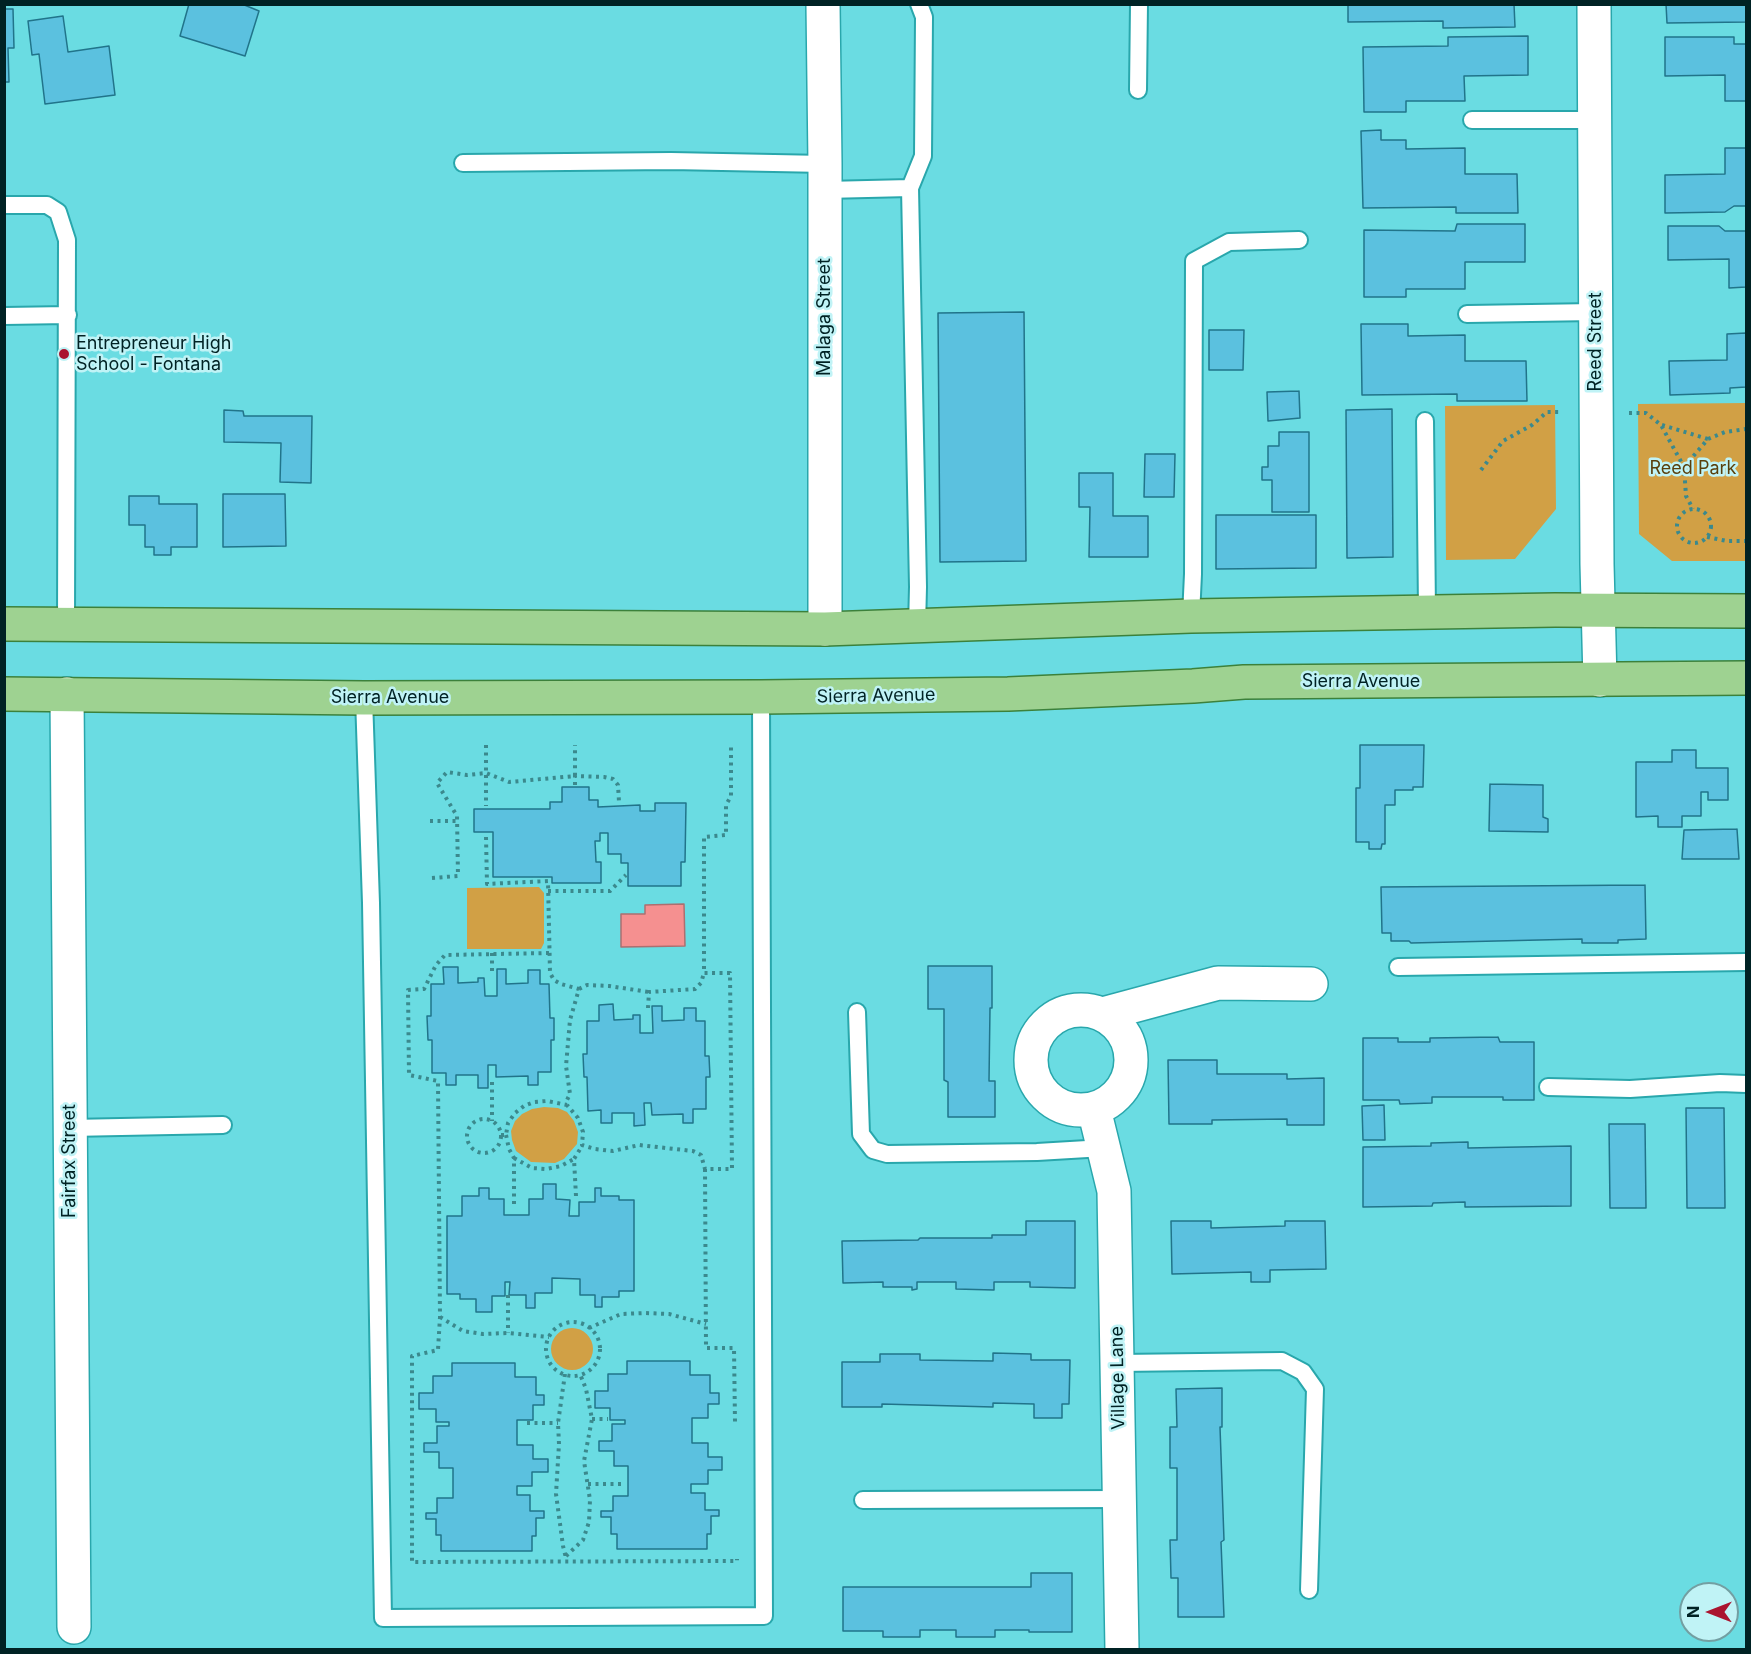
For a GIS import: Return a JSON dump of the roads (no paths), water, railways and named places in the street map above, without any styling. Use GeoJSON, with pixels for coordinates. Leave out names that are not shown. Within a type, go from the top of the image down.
{"type":"FeatureCollection","features":[{"type":"Feature","properties":{"kind":"main road"},"geometry":{"type":"LineString","coordinates":[[4,624],[825,629],[1191,616],[1427,612],[1746,611]]}},
{"type":"Feature","properties":{"kind":"main road","name":"Sierra Avenue"},"geometry":{"type":"LineString","coordinates":[[4,694],[364,698],[761,697],[1008,694],[1244,682],[1746,678]]}},
{"type":"Feature","properties":{"kind":"street","name":"Malaga Street"},"geometry":{"type":"LineString","coordinates":[[823,4],[825,629]]}},
{"type":"Feature","properties":{"kind":"street","name":"Reed Street"},"geometry":{"type":"LineString","coordinates":[[1594,4],[1600,680]]}},
{"type":"Feature","properties":{"kind":"street","name":"Fairfax Street"},"geometry":{"type":"LineString","coordinates":[[67,694],[74,1627]]}},
{"type":"Feature","properties":{"kind":"street"},"geometry":{"type":"LineString","coordinates":[[1103,1014],[1218,983],[1311,984]]}},
{"type":"Feature","properties":{"kind":"street"},"geometry":{"type":"LineString","coordinates":[[1087,1010],[1103,1014],[1116,1023],[1125,1035],[1131,1050],[1128,1080],[1120,1093],[1108,1103],[1094,1109],[1078,1110],[1062,1107],[1048,1098],[1038,1086],[1031,1055],[1035,1040],[1044,1026],[1056,1016],[1072,1011],[1087,1010]]}},
{"type":"Feature","properties":{"kind":"street","name":"Village Lane"},"geometry":{"type":"LineString","coordinates":[[1094,1109],[1114,1191],[1122,1650]]}},
{"type":"Feature","properties":{"kind":"lane"},"geometry":{"type":"LineString","coordinates":[[917,627],[910,188],[923,156],[924,17],[920,4]]}},
{"type":"Feature","properties":{"kind":"lane"},"geometry":{"type":"LineString","coordinates":[[1138,90],[1139,4]]}},
{"type":"Feature","properties":{"kind":"lane"},"geometry":{"type":"LineString","coordinates":[[1472,120],[1594,120]]}},
{"type":"Feature","properties":{"kind":"lane"},"geometry":{"type":"LineString","coordinates":[[463,163],[671,161],[910,188]]}},
{"type":"Feature","properties":{"kind":"lane"},"geometry":{"type":"LineString","coordinates":[[4,206],[47,205],[58,212],[67,240],[66,624]]}},
{"type":"Feature","properties":{"kind":"lane"},"geometry":{"type":"LineString","coordinates":[[1191,616],[1194,261],[1229,243],[1299,240]]}},
{"type":"Feature","properties":{"kind":"lane"},"geometry":{"type":"LineString","coordinates":[[1467,314],[1595,312]]}},
{"type":"Feature","properties":{"kind":"lane"},"geometry":{"type":"LineString","coordinates":[[4,316],[68,315]]}},
{"type":"Feature","properties":{"kind":"lane"},"geometry":{"type":"LineString","coordinates":[[1425,421],[1427,612]]}},
{"type":"Feature","properties":{"kind":"lane"},"geometry":{"type":"LineString","coordinates":[[364,698],[371,903],[383,1618],[764,1616],[761,697]]}},
{"type":"Feature","properties":{"kind":"lane"},"geometry":{"type":"LineString","coordinates":[[1398,967],[1746,962]]}},
{"type":"Feature","properties":{"kind":"lane"},"geometry":{"type":"LineString","coordinates":[[857,1012],[861,1134],[873,1150],[887,1154],[1036,1152],[1104,1148]]}},
{"type":"Feature","properties":{"kind":"lane"},"geometry":{"type":"LineString","coordinates":[[1548,1087],[1630,1089],[1720,1083],[1746,1084]]}},
{"type":"Feature","properties":{"kind":"lane"},"geometry":{"type":"LineString","coordinates":[[70,1128],[223,1125]]}},
{"type":"Feature","properties":{"kind":"lane"},"geometry":{"type":"LineString","coordinates":[[1118,1363],[1282,1361],[1303,1372],[1315,1389],[1309,1590]]}},
{"type":"Feature","properties":{"kind":"lane"},"geometry":{"type":"LineString","coordinates":[[863,1500],[1120,1499]]}},
{"type":"Feature","properties":{"kind":"place","name":"Entrepreneur High School - Fontana"},"geometry":{"type":"Point","coordinates":[64,354]}},
{"type":"Feature","properties":{"kind":"park label","name":"Reed Park"},"geometry":{"type":"Point","coordinates":[1693,469]}}]}
